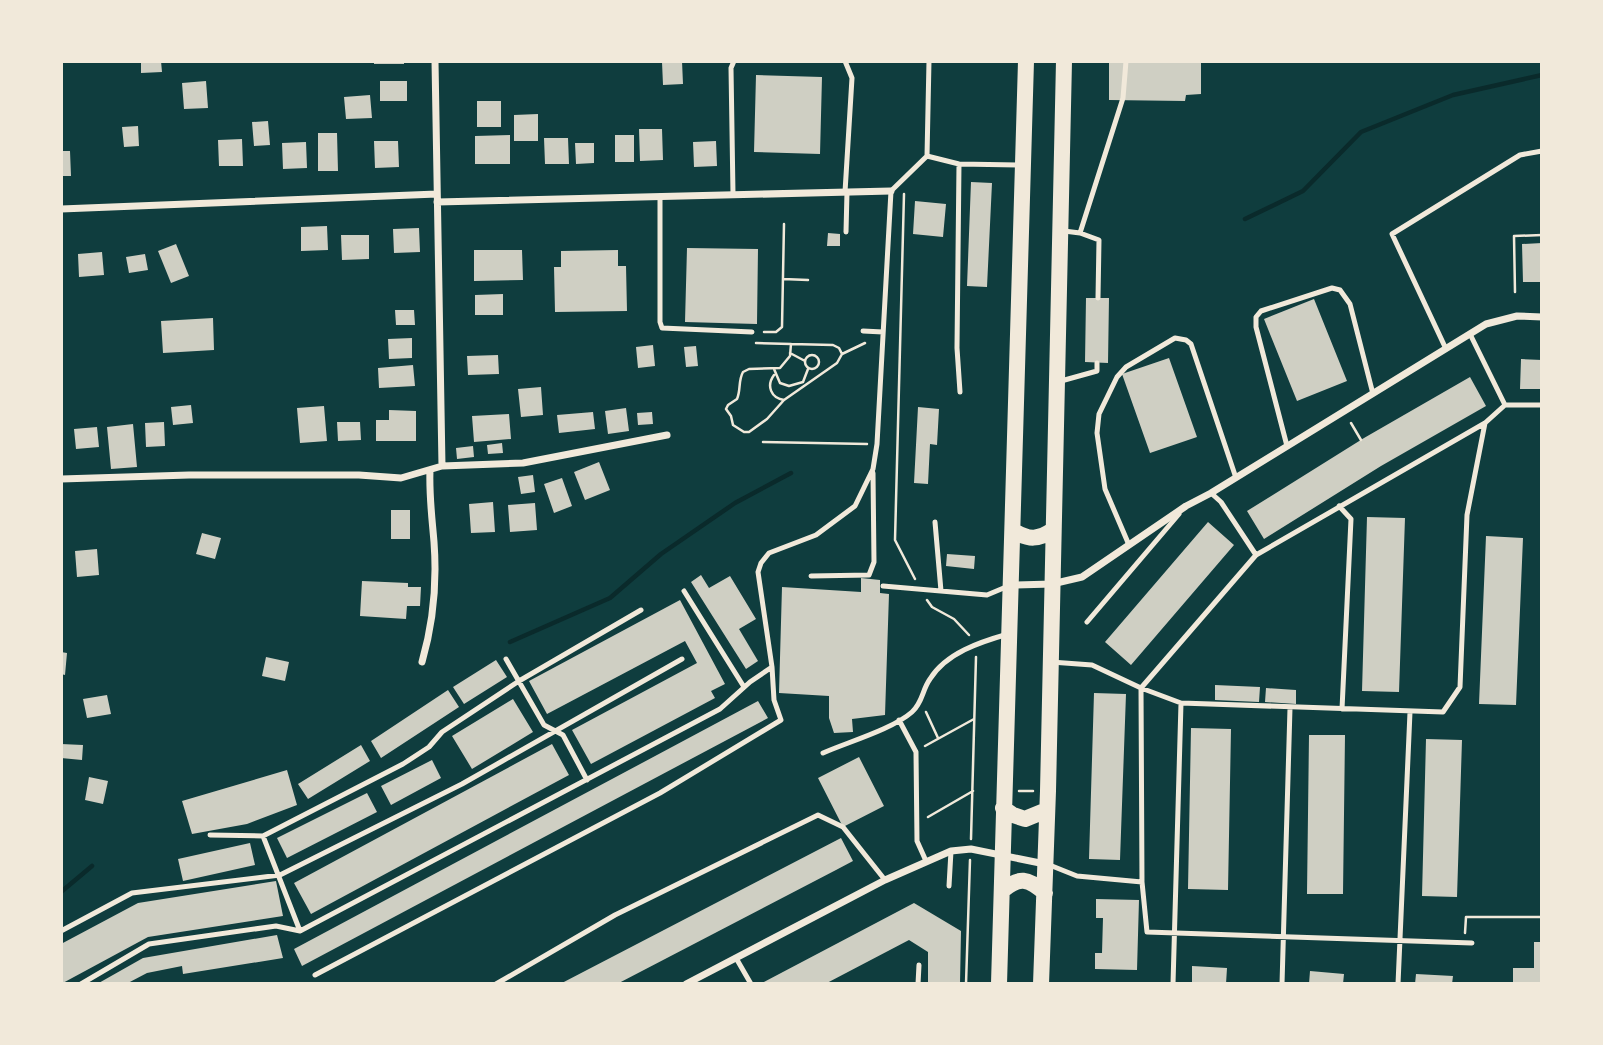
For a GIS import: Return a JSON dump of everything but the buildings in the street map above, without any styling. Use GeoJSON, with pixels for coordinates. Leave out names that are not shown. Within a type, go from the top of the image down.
{"type":"FeatureCollection","features":[{"type":"Feature","properties":{"kind":"highway"},"geometry":{"type":"LineString","coordinates":[[999,984],[1026,61]]}},
{"type":"Feature","properties":{"kind":"highway"},"geometry":{"type":"LineString","coordinates":[[1041,984],[1064,61]]}},
{"type":"Feature","properties":{"kind":"highway"},"geometry":{"type":"LineString","coordinates":[[1014,531],[1026,538],[1041,538],[1054,530]]}},
{"type":"Feature","properties":{"kind":"highway"},"geometry":{"type":"LineString","coordinates":[[1003,808],[1025,819],[1047,810]]}},
{"type":"Feature","properties":{"kind":"highway"},"geometry":{"type":"LineString","coordinates":[[1002,891],[1012,883],[1023,880],[1035,884],[1045,893]]}},
{"type":"Feature","properties":{"kind":"street"},"geometry":{"type":"LineString","coordinates":[[435,61],[442,466]]}},
{"type":"Feature","properties":{"kind":"street"},"geometry":{"type":"LineString","coordinates":[[61,209],[437,198],[891,191]]}},
{"type":"Feature","properties":{"kind":"street"},"geometry":{"type":"LineString","coordinates":[[1012,585],[1052,584],[1082,577],[1186,506],[1486,324],[1517,316],[1542,317]]}},
{"type":"Feature","properties":{"kind":"street"},"geometry":{"type":"LineString","coordinates":[[61,479],[189,475],[359,475],[401,478],[442,466],[523,463],[667,435]]}},
{"type":"Feature","properties":{"kind":"street"},"geometry":{"type":"LineString","coordinates":[[422,662],[431,629],[434,544],[429,500],[430,471]]}},
{"type":"Feature","properties":{"kind":"street"},"geometry":{"type":"LineString","coordinates":[[686,984],[885,880],[951,851],[971,849],[1045,864]]}},
{"type":"Feature","properties":{"kind":"lane"},"geometry":{"type":"LineString","coordinates":[[733,194],[731,68],[734,61]]}},
{"type":"Feature","properties":{"kind":"lane"},"geometry":{"type":"LineString","coordinates":[[845,61],[852,78],[846,232]]}},
{"type":"Feature","properties":{"kind":"lane"},"geometry":{"type":"LineString","coordinates":[[811,576],[869,575],[874,562],[873,469],[877,444],[891,191],[927,156],[929,61]]}},
{"type":"Feature","properties":{"kind":"lane"},"geometry":{"type":"LineString","coordinates":[[1080,233],[1123,98],[1126,61]]}},
{"type":"Feature","properties":{"kind":"lane"},"geometry":{"type":"LineString","coordinates":[[1446,349],[1392,234],[1520,155],[1542,151]]}},
{"type":"Feature","properties":{"kind":"lane"},"geometry":{"type":"LineString","coordinates":[[927,156],[959,164],[1024,165]]}},
{"type":"Feature","properties":{"kind":"lane"},"geometry":{"type":"LineString","coordinates":[[959,164],[957,348],[960,392]]}},
{"type":"Feature","properties":{"kind":"lane"},"geometry":{"type":"LineString","coordinates":[[660,196],[662,328],[752,332]]}},
{"type":"Feature","properties":{"kind":"lane"},"geometry":{"type":"LineString","coordinates":[[1061,231],[1080,233],[1099,240],[1098,298]]}},
{"type":"Feature","properties":{"kind":"lane"},"geometry":{"type":"LineString","coordinates":[[1287,446],[1256,327],[1256,317],[1261,311],[1332,288],[1340,290],[1350,304],[1373,394]]}},
{"type":"Feature","properties":{"kind":"lane"},"geometry":{"type":"LineString","coordinates":[[863,331],[883,332]]}},
{"type":"Feature","properties":{"kind":"lane"},"geometry":{"type":"LineString","coordinates":[[1470,334],[1505,405]]}},
{"type":"Feature","properties":{"kind":"lane"},"geometry":{"type":"LineString","coordinates":[[1129,545],[1105,489],[1097,422],[1117,377],[1126,366],[1175,338],[1191,344],[1236,478]]}},
{"type":"Feature","properties":{"kind":"lane"},"geometry":{"type":"LineString","coordinates":[[1058,381],[1097,372],[1097,363]]}},
{"type":"Feature","properties":{"kind":"lane"},"geometry":{"type":"LineString","coordinates":[[1469,943],[1147,932],[1142,882],[1141,688],[1256,555],[1485,424],[1505,405],[1542,405]]}},
{"type":"Feature","properties":{"kind":"lane"},"geometry":{"type":"LineString","coordinates":[[1050,662],[1092,665],[1181,703],[1443,712],[1460,687],[1467,515],[1485,424]]}},
{"type":"Feature","properties":{"kind":"lane"},"geometry":{"type":"LineString","coordinates":[[315,975],[660,793],[781,720],[775,700],[758,572],[761,563],[769,553],[816,535],[855,506],[873,469]]}},
{"type":"Feature","properties":{"kind":"lane"},"geometry":{"type":"LineString","coordinates":[[1211,493],[1221,502],[1256,555]]}},
{"type":"Feature","properties":{"kind":"lane"},"geometry":{"type":"LineString","coordinates":[[1087,622],[1186,506]]}},
{"type":"Feature","properties":{"kind":"lane"},"geometry":{"type":"LineString","coordinates":[[1339,506],[1351,519],[1342,709]]}},
{"type":"Feature","properties":{"kind":"lane"},"geometry":{"type":"LineString","coordinates":[[935,522],[941,591]]}},
{"type":"Feature","properties":{"kind":"lane"},"geometry":{"type":"LineString","coordinates":[[883,586],[987,595],[1012,585]]}},
{"type":"Feature","properties":{"kind":"lane"},"geometry":{"type":"LineString","coordinates":[[684,590],[744,687]]}},
{"type":"Feature","properties":{"kind":"lane"},"geometry":{"type":"LineString","coordinates":[[210,835],[263,836],[403,764],[429,747],[442,732],[519,681],[641,610]]}},
{"type":"Feature","properties":{"kind":"lane"},"geometry":{"type":"LineString","coordinates":[[823,753],[899,720],[922,702],[927,683],[937,669],[976,643],[1011,633]]}},
{"type":"Feature","properties":{"kind":"lane"},"geometry":{"type":"LineString","coordinates":[[506,659],[544,725],[563,736],[586,780]]}},
{"type":"Feature","properties":{"kind":"lane"},"geometry":{"type":"LineString","coordinates":[[61,931],[132,893],[279,874],[461,784],[682,659]]}},
{"type":"Feature","properties":{"kind":"lane"},"geometry":{"type":"LineString","coordinates":[[81,984],[149,944],[276,926],[300,931],[720,709],[772,667]]}},
{"type":"Feature","properties":{"kind":"lane"},"geometry":{"type":"LineString","coordinates":[[1174,984],[1181,703]]}},
{"type":"Feature","properties":{"kind":"lane"},"geometry":{"type":"LineString","coordinates":[[1282,984],[1290,708]]}},
{"type":"Feature","properties":{"kind":"lane"},"geometry":{"type":"LineString","coordinates":[[1398,984],[1410,712]]}},
{"type":"Feature","properties":{"kind":"lane"},"geometry":{"type":"LineString","coordinates":[[899,720],[916,752],[917,841],[926,861]]}},
{"type":"Feature","properties":{"kind":"lane"},"geometry":{"type":"LineString","coordinates":[[496,984],[615,915],[818,815],[843,827],[885,880]]}},
{"type":"Feature","properties":{"kind":"lane"},"geometry":{"type":"LineString","coordinates":[[263,836],[300,931]]}},
{"type":"Feature","properties":{"kind":"lane"},"geometry":{"type":"LineString","coordinates":[[949,886],[951,851]]}},
{"type":"Feature","properties":{"kind":"lane"},"geometry":{"type":"LineString","coordinates":[[1045,864],[1077,876],[1142,882]]}},
{"type":"Feature","properties":{"kind":"lane"},"geometry":{"type":"LineString","coordinates":[[736,958],[751,984]]}},
{"type":"Feature","properties":{"kind":"lane"},"geometry":{"type":"LineString","coordinates":[[918,984],[919,965]]}},
{"type":"Feature","properties":{"kind":"path"},"geometry":{"type":"LineString","coordinates":[[904,178],[895,540],[932,607],[954,619],[976,643],[966,984]]}},
{"type":"Feature","properties":{"kind":"path"},"geometry":{"type":"LineString","coordinates":[[784,224],[780,331],[752,332],[751,343],[833,345],[839,348],[842,354]]}},
{"type":"Feature","properties":{"kind":"path"},"geometry":{"type":"LineString","coordinates":[[1515,292],[1514,236],[1542,236]]}},
{"type":"Feature","properties":{"kind":"path"},"geometry":{"type":"LineString","coordinates":[[783,279],[808,280]]}},
{"type":"Feature","properties":{"kind":"path"},"geometry":{"type":"LineString","coordinates":[[791,344],[790,353],[780,368],[749,369],[743,372],[739,381],[740,394],[737,400],[727,406],[726,411],[731,416],[734,427],[747,433],[767,419],[785,400],[837,363],[842,354],[858,348]]}},
{"type":"Feature","properties":{"kind":"path"},"geometry":{"type":"LineString","coordinates":[[774,369],[780,383],[794,386],[803,382],[808,369],[805,361],[790,353]]}},
{"type":"Feature","properties":{"kind":"path"},"geometry":{"type":"LineString","coordinates":[[805,361],[808,356],[816,356],[820,362],[819,366],[825,372]]}},
{"type":"Feature","properties":{"kind":"path"},"geometry":{"type":"LineString","coordinates":[[808,369],[813,370],[819,366]]}},
{"type":"Feature","properties":{"kind":"path"},"geometry":{"type":"LineString","coordinates":[[775,374],[770,383],[771,392],[785,400]]}},
{"type":"Feature","properties":{"kind":"path"},"geometry":{"type":"LineString","coordinates":[[1351,423],[1361,440]]}},
{"type":"Feature","properties":{"kind":"path"},"geometry":{"type":"LineString","coordinates":[[763,442],[877,444]]}},
{"type":"Feature","properties":{"kind":"path"},"geometry":{"type":"LineString","coordinates":[[922,702],[938,738]]}},
{"type":"Feature","properties":{"kind":"path"},"geometry":{"type":"LineString","coordinates":[[916,752],[974,719]]}},
{"type":"Feature","properties":{"kind":"path"},"geometry":{"type":"LineString","coordinates":[[1019,791],[1035,790]]}},
{"type":"Feature","properties":{"kind":"path"},"geometry":{"type":"LineString","coordinates":[[917,824],[973,791]]}},
{"type":"Feature","properties":{"kind":"path"},"geometry":{"type":"LineString","coordinates":[[1469,943],[1466,917],[1542,917]]}},
{"type":"Feature","properties":{"kind":"waterway"},"geometry":{"type":"LineString","coordinates":[[1245,219],[1303,191],[1361,132],[1453,95],[1542,75]]}},
{"type":"Feature","properties":{"kind":"waterway"},"geometry":{"type":"LineString","coordinates":[[510,642],[610,598],[661,554],[735,503],[791,473]]}},
{"type":"Feature","properties":{"kind":"waterway"},"geometry":{"type":"LineString","coordinates":[[61,892],[92,866]]}}]}
